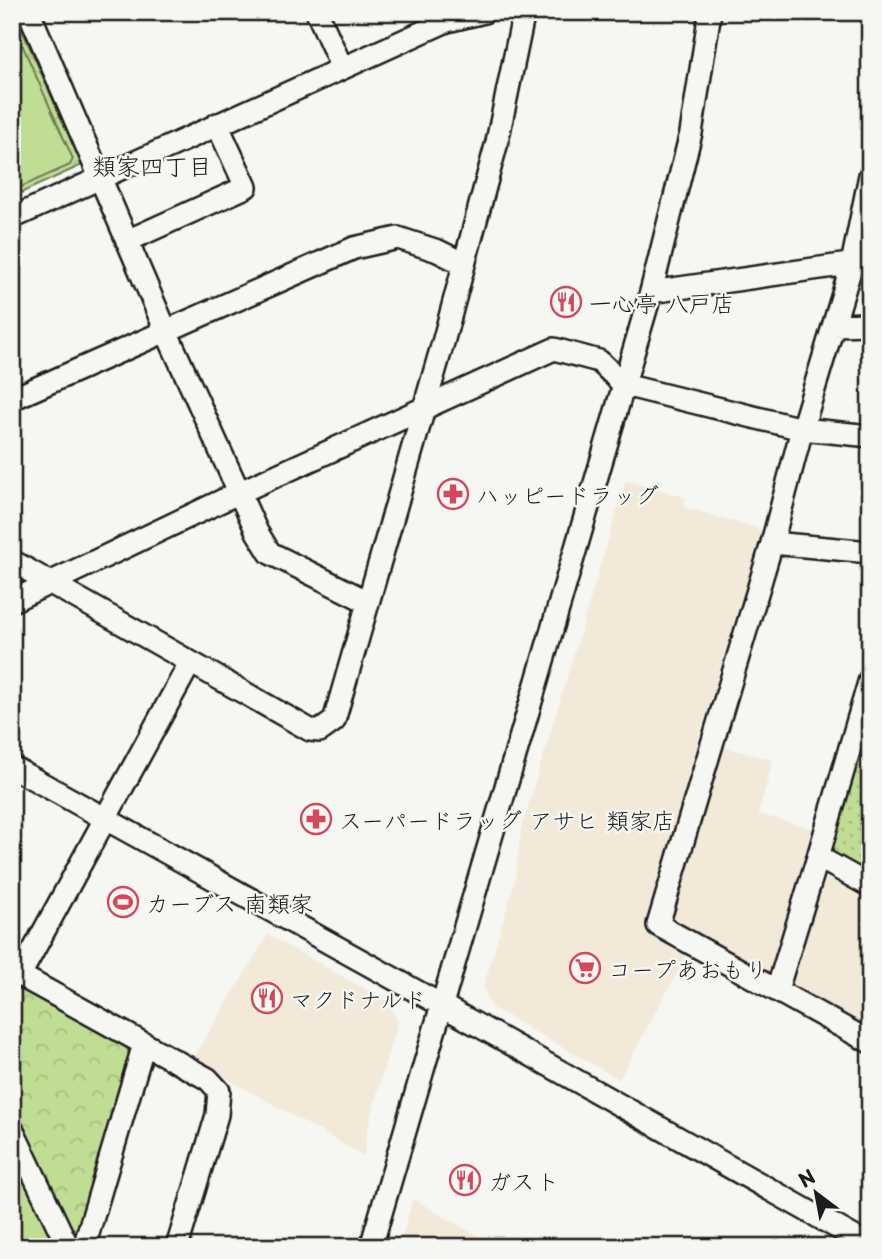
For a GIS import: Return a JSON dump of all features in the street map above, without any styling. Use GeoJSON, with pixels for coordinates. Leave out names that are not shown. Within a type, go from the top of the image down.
{"type":"FeatureCollection","features":[{"type":"Feature","properties":{"kind":"street"},"geometry":{"type":"LineString","coordinates":[[29,12],[166,331],[257,532],[270,553],[368,602]]}},
{"type":"Feature","properties":{"kind":"street"},"geometry":{"type":"LineString","coordinates":[[317,12],[342,68]]}},
{"type":"Feature","properties":{"kind":"street"},"geometry":{"type":"LineString","coordinates":[[12,218],[447,21],[484,12]]}},
{"type":"Feature","properties":{"kind":"street"},"geometry":{"type":"LineString","coordinates":[[12,561],[310,730],[320,731],[334,721],[425,408],[497,142],[524,12]]}},
{"type":"Feature","properties":{"kind":"street"},"geometry":{"type":"LineString","coordinates":[[370,1247],[651,292],[691,133],[709,12]]}},
{"type":"Feature","properties":{"kind":"street"},"geometry":{"type":"LineString","coordinates":[[127,241],[246,187],[217,124]]}},
{"type":"Feature","properties":{"kind":"street"},"geometry":{"type":"LineString","coordinates":[[870,175],[861,262],[834,325],[802,429],[772,543],[658,925],[870,1042]]}},
{"type":"Feature","properties":{"kind":"street"},"geometry":{"type":"LineString","coordinates":[[12,399],[355,248],[398,238],[438,251],[464,264]]}},
{"type":"Feature","properties":{"kind":"street"},"geometry":{"type":"LineString","coordinates":[[651,292],[861,262]]}},
{"type":"Feature","properties":{"kind":"street"},"geometry":{"type":"LineString","coordinates":[[834,325],[870,324]]}},
{"type":"Feature","properties":{"kind":"street"},"geometry":{"type":"LineString","coordinates":[[12,601],[238,493],[554,349],[599,361],[624,385],[802,429],[870,436]]}},
{"type":"Feature","properties":{"kind":"street"},"geometry":{"type":"LineString","coordinates":[[772,543],[870,552]]}},
{"type":"Feature","properties":{"kind":"street"},"geometry":{"type":"LineString","coordinates":[[177,1247],[217,1115],[219,1091],[208,1079],[16,973],[190,663]]}},
{"type":"Feature","properties":{"kind":"street"},"geometry":{"type":"LineString","coordinates":[[777,990],[870,679]]}},
{"type":"Feature","properties":{"kind":"street"},"geometry":{"type":"LineString","coordinates":[[12,767],[870,1246]]}},
{"type":"Feature","properties":{"kind":"street"},"geometry":{"type":"LineString","coordinates":[[818,857],[870,886]]}},
{"type":"Feature","properties":{"kind":"street"},"geometry":{"type":"LineString","coordinates":[[84,1247],[144,1044]]}},
{"type":"Feature","properties":{"kind":"street"},"geometry":{"type":"LineString","coordinates":[[12,1129],[68,1247]]}},
{"type":"Feature","properties":{"kind":"shaded area"},"geometry":{"type":"Polygon","coordinates":[[[626,481],[685,497],[684,507],[763,530],[698,740],[773,760],[758,814],[817,830],[809,860],[870,894],[870,999],[857,1021],[699,933],[619,1079],[491,1007],[483,988],[515,881],[521,830],[626,481]]]}},
{"type":"Feature","properties":{"kind":"shaded area"},"geometry":{"type":"Polygon","coordinates":[[[268,935],[388,1002],[398,1022],[367,1131],[364,1156],[193,1059],[268,935]]]}},
{"type":"Feature","properties":{"kind":"shaded area"},"geometry":{"type":"Polygon","coordinates":[[[413,1199],[490,1243],[489,1247],[399,1247],[413,1199]]]}},
{"type":"Feature","properties":{"kind":"green space"},"geometry":{"type":"Polygon","coordinates":[[[12,12],[82,165],[12,197],[12,12]]]}},
{"type":"Feature","properties":{"kind":"green space"},"geometry":{"type":"Polygon","coordinates":[[[12,22],[73,159],[70,165],[12,191],[12,22]]]}},
{"type":"Feature","properties":{"kind":"green space"},"geometry":{"type":"Polygon","coordinates":[[[870,706],[870,876],[834,856],[829,847],[870,706]]]}},
{"type":"Feature","properties":{"kind":"green space"},"geometry":{"type":"Polygon","coordinates":[[[12,984],[127,1048],[130,1058],[79,1228],[67,1230],[12,1111],[12,984]]]}},
{"type":"Feature","properties":{"kind":"green space"},"geometry":{"type":"Polygon","coordinates":[[[12,1146],[59,1247],[12,1247],[12,1146]]]}},
{"type":"Feature","properties":{"kind":"place","name":"一心亭 八戸店"},"geometry":{"type":"Point","coordinates":[566,302]}},
{"type":"Feature","properties":{"kind":"place","name":"ハッピードラッグ"},"geometry":{"type":"Point","coordinates":[453,494]}},
{"type":"Feature","properties":{"kind":"place","name":"スーパードラッグ アサヒ 類家店"},"geometry":{"type":"Point","coordinates":[316,819]}},
{"type":"Feature","properties":{"kind":"place","name":"カーブス 南類家"},"geometry":{"type":"Point","coordinates":[123,902]}},
{"type":"Feature","properties":{"kind":"place","name":"コープあおもり"},"geometry":{"type":"Point","coordinates":[585,968]}},
{"type":"Feature","properties":{"kind":"place","name":"マクドナルド"},"geometry":{"type":"Point","coordinates":[267,998]}},
{"type":"Feature","properties":{"kind":"place","name":"ガスト"},"geometry":{"type":"Point","coordinates":[465,1180]}},
{"type":"Feature","properties":{"kind":"district","name":"類家四丁目"},"geometry":{"type":"Point","coordinates":[152,165]}}]}
